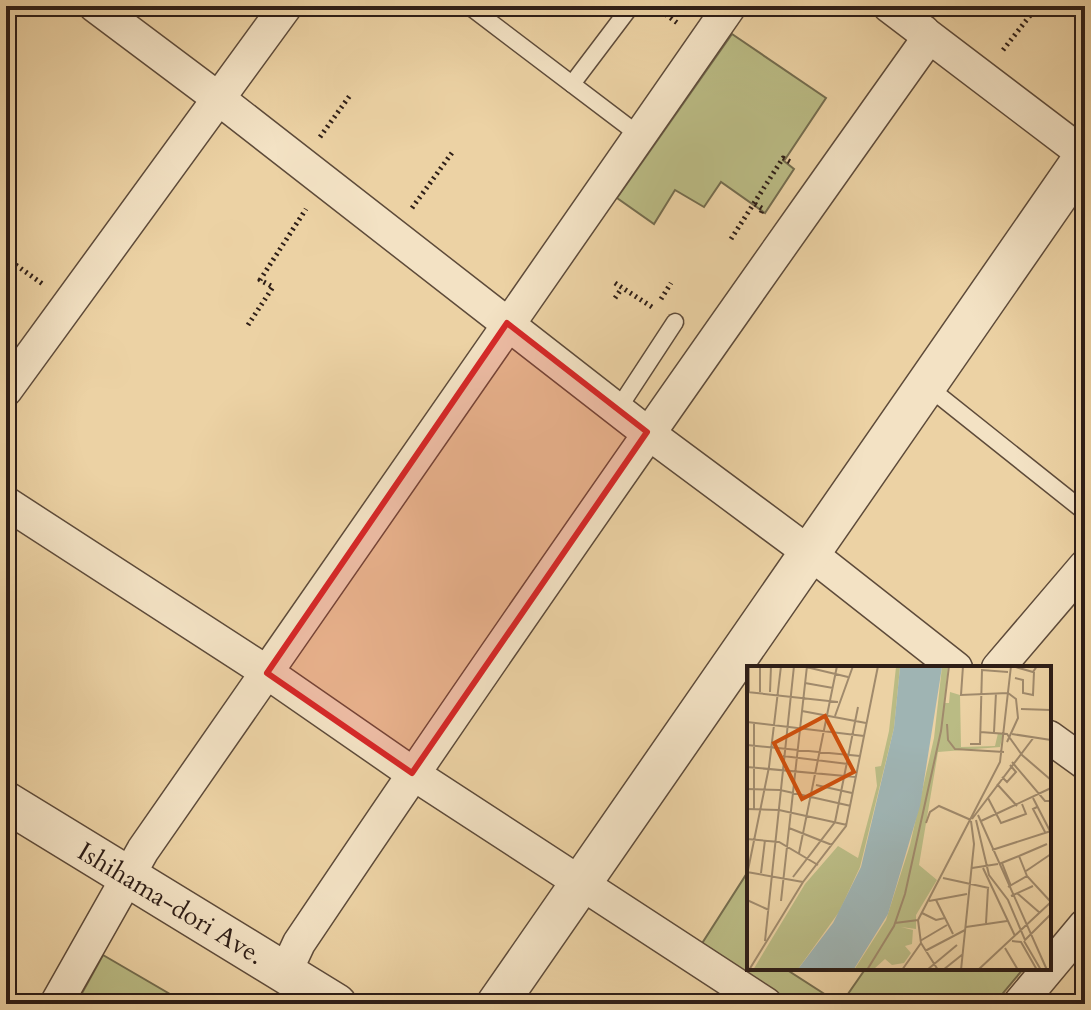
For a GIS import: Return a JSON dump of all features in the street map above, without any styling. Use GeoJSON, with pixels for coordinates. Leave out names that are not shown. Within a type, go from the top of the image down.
{"type":"FeatureCollection","features":[{"type":"Feature","properties":{"kind":"street"},"geometry":{"type":"LineString","coordinates":[[95,6],[953,666]]}},
{"type":"Feature","properties":{"kind":"street"},"geometry":{"type":"LineString","coordinates":[[6,390],[286,6]]}},
{"type":"Feature","properties":{"kind":"street"},"geometry":{"type":"LineString","coordinates":[[56,1004],[143,850],[730,6]]}},
{"type":"Feature","properties":{"kind":"street"},"geometry":{"type":"LineString","coordinates":[[497,1004],[1085,156],[889,6]]}},
{"type":"Feature","properties":{"kind":"street"},"geometry":{"type":"LineString","coordinates":[[285,973],[299,943],[412,773],[647,432],[922,47],[923,31]]}},
{"type":"Feature","properties":{"kind":"street"},"geometry":{"type":"LineString","coordinates":[[6,503],[766,1004]]}},
{"type":"Feature","properties":{"kind":"street"},"geometry":{"type":"LineString","coordinates":[[1000,666],[1085,566]]}},
{"type":"Feature","properties":{"kind":"street"},"geometry":{"type":"LineString","coordinates":[[1051,738],[1085,763]]}},
{"type":"Feature","properties":{"kind":"street","name":"Ishihama-dori Ave."},"geometry":{"type":"LineString","coordinates":[[6,802],[336,1004]]}},
{"type":"Feature","properties":{"kind":"street"},"geometry":{"type":"LineString","coordinates":[[1051,967],[1085,927]]}},
{"type":"Feature","properties":{"kind":"street"},"geometry":{"type":"LineString","coordinates":[[1019,1004],[1048,970]]}},
{"type":"Feature","properties":{"kind":"lane"},"geometry":{"type":"LineString","coordinates":[[469,6],[639,135]]}},
{"type":"Feature","properties":{"kind":"lane"},"geometry":{"type":"LineString","coordinates":[[572,84],[631,6]]}},
{"type":"Feature","properties":{"kind":"lane"},"geometry":{"type":"LineString","coordinates":[[618,409],[675,322]]}},
{"type":"Feature","properties":{"kind":"lane"},"geometry":{"type":"LineString","coordinates":[[926,385],[1085,512]]}},
{"type":"Feature","properties":{"kind":"path"},"geometry":{"type":"LineString","coordinates":[[983,76],[1032,13]]}},
{"type":"Feature","properties":{"kind":"path"},"geometry":{"type":"LineString","coordinates":[[318,139],[351,94]]}},
{"type":"Feature","properties":{"kind":"path"},"geometry":{"type":"LineString","coordinates":[[411,210],[454,150]]}},
{"type":"Feature","properties":{"kind":"path"},"geometry":{"type":"LineString","coordinates":[[731,239],[783,158],[792,163]]}},
{"type":"Feature","properties":{"kind":"path"},"geometry":{"type":"LineString","coordinates":[[248,325],[273,287],[260,280],[324,181]]}},
{"type":"Feature","properties":{"kind":"path"},"geometry":{"type":"LineString","coordinates":[[755,204],[763,209]]}},
{"type":"Feature","properties":{"kind":"path"},"geometry":{"type":"LineString","coordinates":[[6,258],[70,303]]}},
{"type":"Feature","properties":{"kind":"path"},"geometry":{"type":"LineString","coordinates":[[615,283],[675,322]]}},
{"type":"Feature","properties":{"kind":"path"},"geometry":{"type":"LineString","coordinates":[[655,309],[671,283]]}},
{"type":"Feature","properties":{"kind":"path"},"geometry":{"type":"LineString","coordinates":[[615,298],[622,288]]}},
{"type":"Feature","properties":{"kind":"highlighted area"},"geometry":{"type":"Polygon","coordinates":[[[507,323],[647,432],[412,773],[267,673],[507,323]]]}},
{"type":"Feature","properties":{"kind":"green space"},"geometry":{"type":"Polygon","coordinates":[[[732,34],[826,98],[784,161],[794,169],[765,213],[721,182],[704,207],[675,190],[654,224],[617,198],[732,34]]]}},
{"type":"Feature","properties":{"kind":"green space"},"geometry":{"type":"Polygon","coordinates":[[[747,873],[747,970],[787,970],[840,1004],[792,1004],[701,945],[747,873]]]}},
{"type":"Feature","properties":{"kind":"green space"},"geometry":{"type":"Polygon","coordinates":[[[103,955],[187,1004],[76,1004],[103,955]]]}},
{"type":"Feature","properties":{"kind":"green space"},"geometry":{"type":"Polygon","coordinates":[[[865,970],[1022,970],[994,1004],[841,1004],[865,970]]]}}]}
